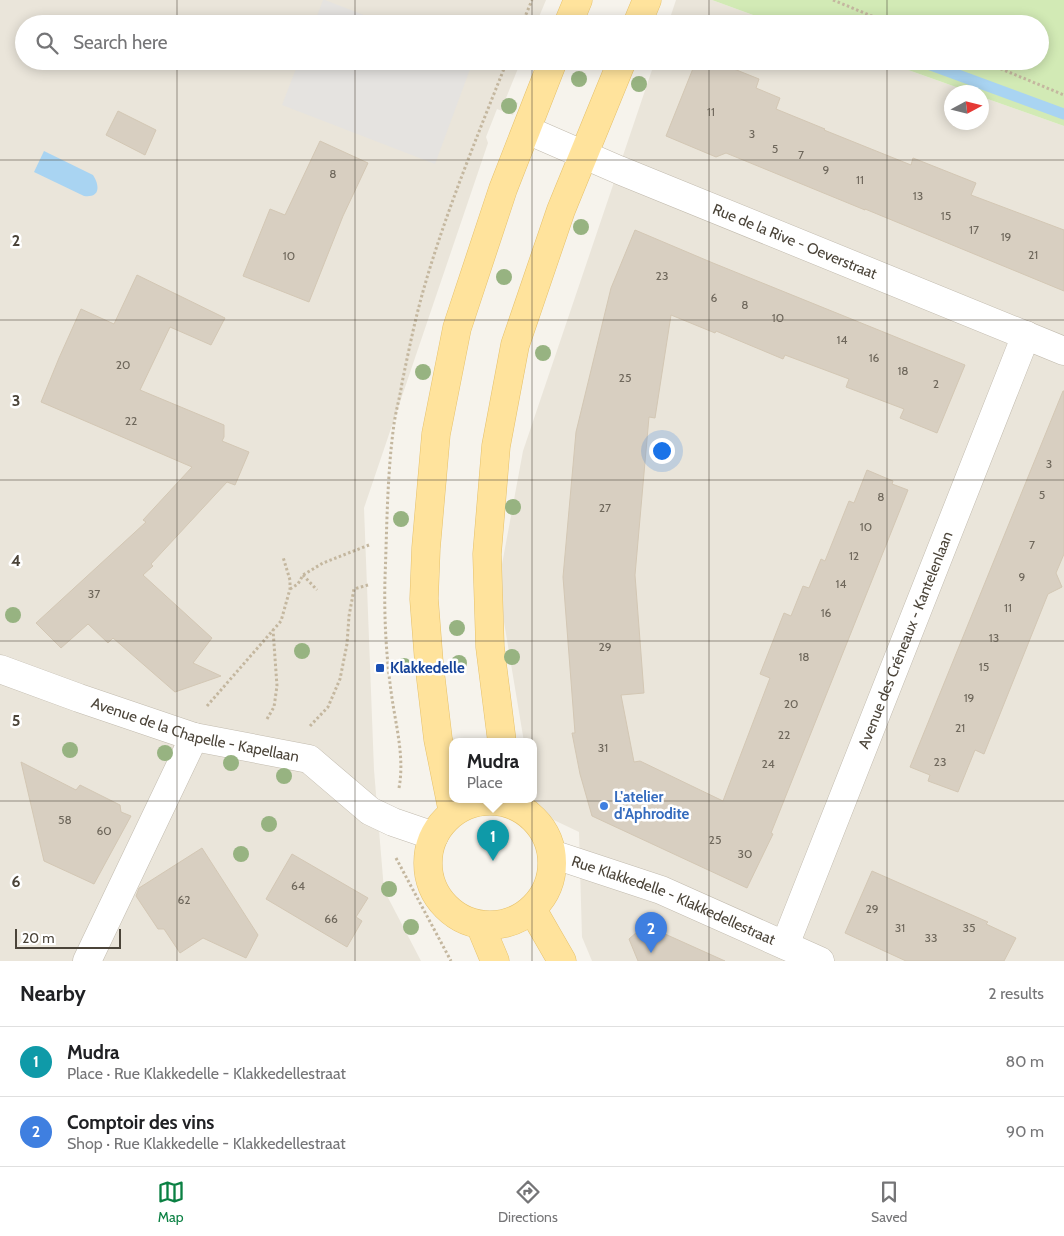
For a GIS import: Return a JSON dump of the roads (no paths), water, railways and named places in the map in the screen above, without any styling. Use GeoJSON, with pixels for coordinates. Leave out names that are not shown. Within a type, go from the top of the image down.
{"type":"FeatureCollection","features":[{"type":"Feature","properties":{"kind":"main road"},"geometry":{"type":"LineString","coordinates":[[572,15],[578,0]]}},
{"type":"Feature","properties":{"kind":"main road"},"geometry":{"type":"LineString","coordinates":[[641,15],[647,0]]}},
{"type":"Feature","properties":{"kind":"main road"},"geometry":{"type":"LineString","coordinates":[[449,793],[438,739],[424,599],[426,548],[436,434],[457,328],[503,189],[550,70]]}},
{"type":"Feature","properties":{"kind":"main road"},"geometry":{"type":"LineString","coordinates":[[501,738],[490,647],[487,554],[496,446],[516,345],[561,210],[618,70]]}},
{"type":"Feature","properties":{"kind":"main road"},"geometry":{"type":"LineString","coordinates":[[451,803],[453,813]]}},
{"type":"Feature","properties":{"kind":"main road"},"geometry":{"type":"LineString","coordinates":[[474,803],[453,813],[434,836],[428,862],[430,880],[437,896],[449,910],[463,919],[480,925],[505,924],[532,909],[540,902],[548,887],[552,871],[552,854],[547,837],[537,822],[511,803]]}},
{"type":"Feature","properties":{"kind":"main road"},"geometry":{"type":"LineString","coordinates":[[532,909],[562,961]]}},
{"type":"Feature","properties":{"kind":"main road"},"geometry":{"type":"LineString","coordinates":[[480,925],[495,961]]}},
{"type":"Feature","properties":{"kind":"street","name":"Rue de la Rive - Oeverstraat"},"geometry":{"type":"LineString","coordinates":[[527,130],[619,170],[1064,351]]}},
{"type":"Feature","properties":{"kind":"street","name":"Avenue des Créneaux - Kantelenlaan"},"geometry":{"type":"LineString","coordinates":[[785,945],[1026,335]]}},
{"type":"Feature","properties":{"kind":"street","name":"Avenue de la Chapelle - Kapellaan"},"geometry":{"type":"LineString","coordinates":[[0,668],[79,698],[194,737],[310,759],[370,811],[393,822],[434,836]]}},
{"type":"Feature","properties":{"kind":"street"},"geometry":{"type":"LineString","coordinates":[[87,961],[194,737]]}},
{"type":"Feature","properties":{"kind":"street","name":"Rue Klakkedelle - Klakkedellestraat"},"geometry":{"type":"LineString","coordinates":[[552,854],[661,890],[820,961]]}},
{"type":"Feature","properties":{"kind":"water"},"geometry":{"type":"Polygon","coordinates":[[[44,151],[93,175],[97,183],[96,193],[84,196],[34,172],[44,151]]]}},
{"type":"Feature","properties":{"kind":"waterway"},"geometry":{"type":"LineString","coordinates":[[944,70],[1064,114]]}},
{"type":"Feature","properties":{"kind":"place","name":"Klakkedelle"},"geometry":{"type":"Point","coordinates":[380,668]}},
{"type":"Feature","properties":{"kind":"place","name":"L'atelier d'Aphrodite"},"geometry":{"type":"Point","coordinates":[604,806]}},
{"type":"Feature","properties":{"kind":"place","name":"Mudra"},"geometry":{"type":"Point","coordinates":[493,861]}},
{"type":"Feature","properties":{"kind":"place","name":"Comptoir des vins"},"geometry":{"type":"Point","coordinates":[651,953]}}]}
